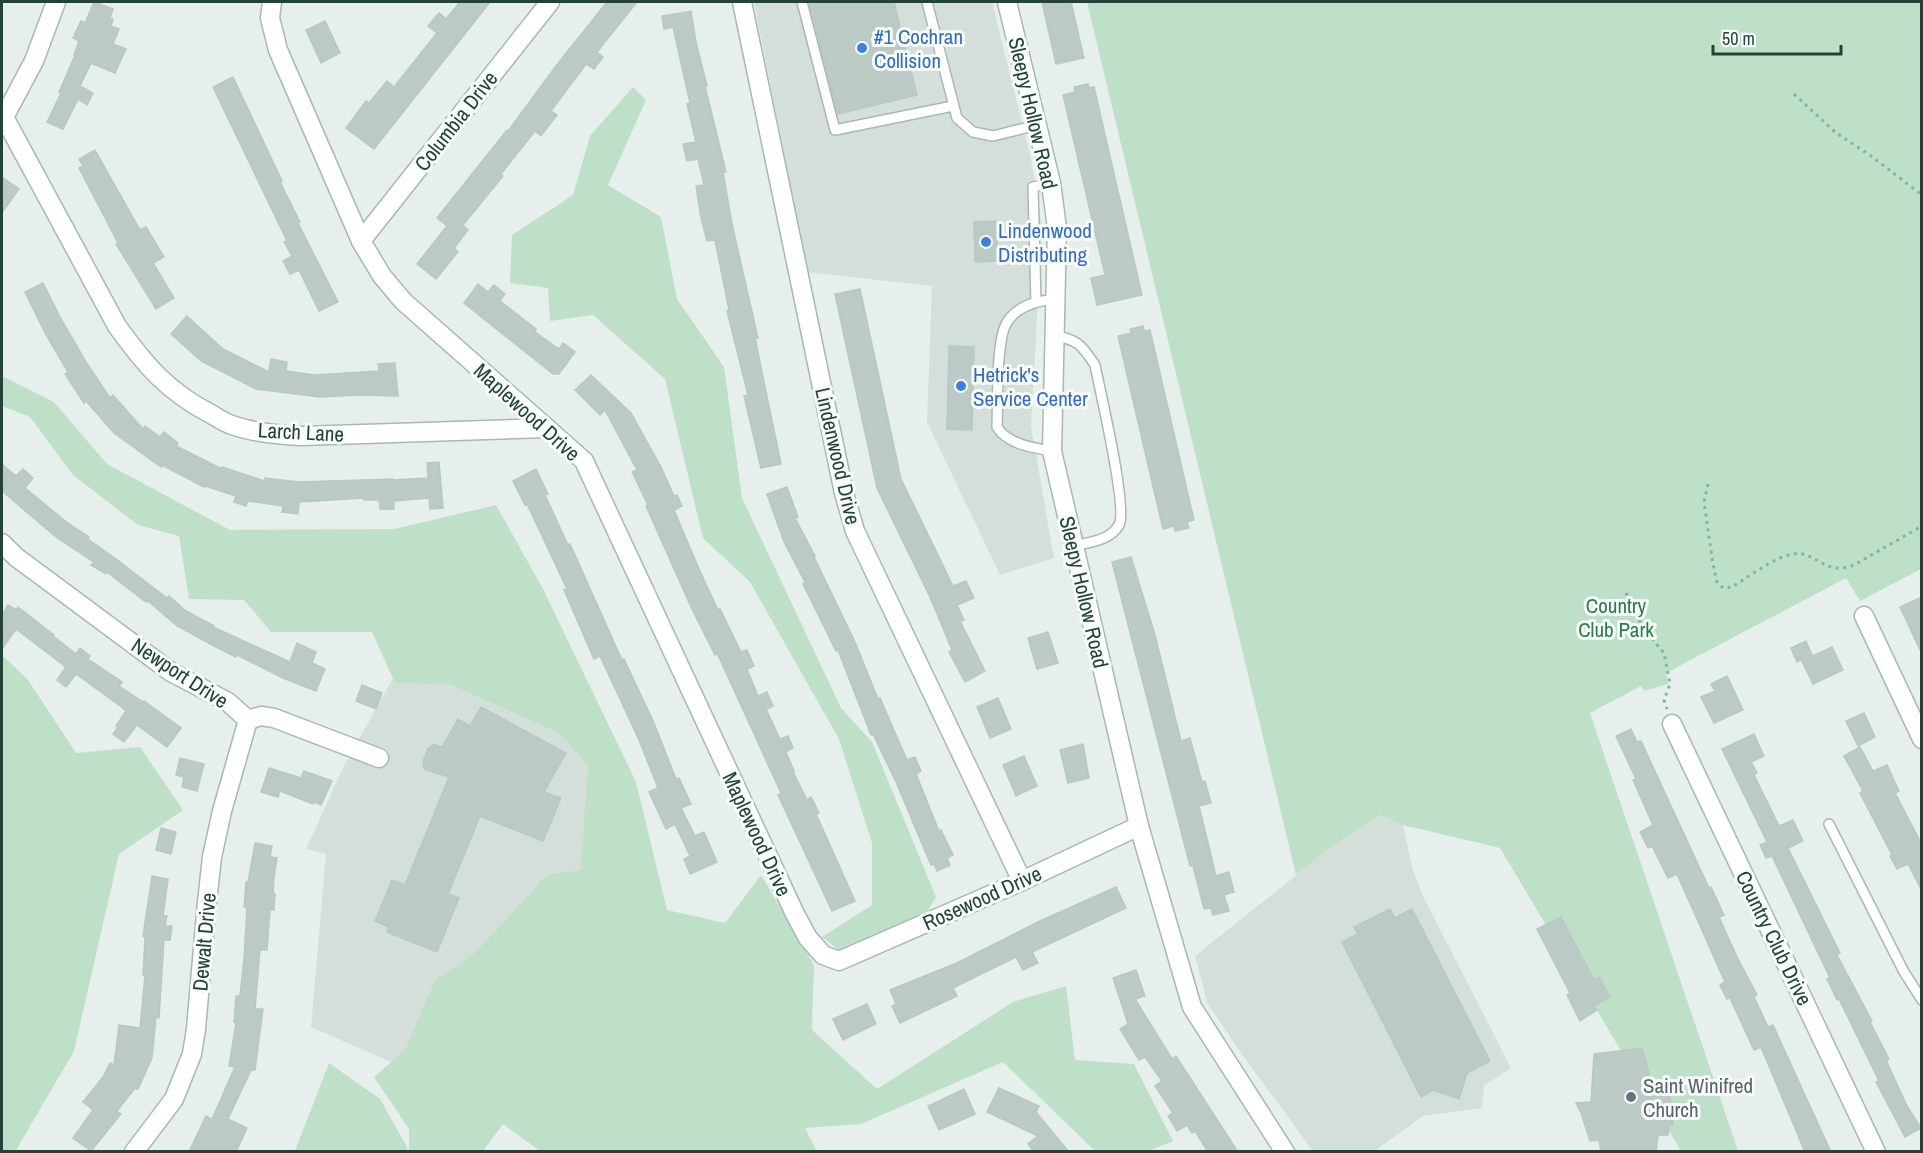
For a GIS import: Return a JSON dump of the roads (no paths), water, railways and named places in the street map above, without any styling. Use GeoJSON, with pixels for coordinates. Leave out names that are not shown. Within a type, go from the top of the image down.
{"type":"FeatureCollection","features":[{"type":"Feature","properties":{"kind":"street"},"geometry":{"type":"LineString","coordinates":[[3,119],[34,61],[56,2]]}},
{"type":"Feature","properties":{"kind":"street","name":"Columbia Drive"},"geometry":{"type":"LineString","coordinates":[[361,241],[550,2]]}},
{"type":"Feature","properties":{"kind":"street","name":"Lindenwood Drive"},"geometry":{"type":"LineString","coordinates":[[742,2],[844,493],[855,531],[1022,880]]}},
{"type":"Feature","properties":{"kind":"street","name":"Sleepy Hollow Road"},"geometry":{"type":"LineString","coordinates":[[1007,2],[1051,183],[1057,228],[1052,451],[1139,826],[1192,1007],[1285,1152]]}},
{"type":"Feature","properties":{"kind":"street","name":"Maplewood Drive"},"geometry":{"type":"LineString","coordinates":[[271,10],[278,50],[361,241],[382,276],[403,301],[584,461],[795,914],[808,938],[823,956]]}},
{"type":"Feature","properties":{"kind":"street","name":"Larch Lane"},"geometry":{"type":"LineString","coordinates":[[3,119],[117,326],[139,357],[165,384],[198,408],[232,425],[266,434],[301,436],[547,428]]}},
{"type":"Feature","properties":{"kind":"street","name":"Newport Drive"},"geometry":{"type":"LineString","coordinates":[[2,543],[16,557],[171,672],[228,702],[248,720],[261,716],[274,718],[379,758]]}},
{"type":"Feature","properties":{"kind":"street"},"geometry":{"type":"LineString","coordinates":[[1864,616],[1922,739]]}},
{"type":"Feature","properties":{"kind":"street","name":"Dewalt Drive"},"geometry":{"type":"LineString","coordinates":[[134,1152],[174,1099],[192,1054],[212,857],[222,811],[248,720]]}},
{"type":"Feature","properties":{"kind":"street","name":"Country Club Drive"},"geometry":{"type":"LineString","coordinates":[[1672,724],[1876,1152]]}},
{"type":"Feature","properties":{"kind":"street","name":"Rosewood Drive"},"geometry":{"type":"LineString","coordinates":[[823,956],[839,960],[1139,826]]}},
{"type":"Feature","properties":{"kind":"lane"},"geometry":{"type":"LineString","coordinates":[[802,2],[835,130],[953,106]]}},
{"type":"Feature","properties":{"kind":"lane"},"geometry":{"type":"LineString","coordinates":[[927,2],[957,118],[973,132],[993,136],[1037,125]]}},
{"type":"Feature","properties":{"kind":"lane"},"geometry":{"type":"LineString","coordinates":[[1036,302],[1033,187],[1051,183]]}},
{"type":"Feature","properties":{"kind":"lane"},"geometry":{"type":"LineString","coordinates":[[1052,451],[1030,447],[1002,435],[997,427],[1000,348],[1006,324],[1019,309],[1036,302],[1055,299]]}},
{"type":"Feature","properties":{"kind":"lane"},"geometry":{"type":"LineString","coordinates":[[1053,335],[1069,338],[1083,347],[1095,365],[1121,500],[1119,524],[1108,537],[1074,546]]}},
{"type":"Feature","properties":{"kind":"lane"},"geometry":{"type":"LineString","coordinates":[[1829,824],[1904,972],[1922,1000]]}},
{"type":"Feature","properties":{"kind":"place","name":"#1 Cochran Collision"},"geometry":{"type":"Point","coordinates":[862,48]}},
{"type":"Feature","properties":{"kind":"place","name":"Lindenwood Distributing"},"geometry":{"type":"Point","coordinates":[986,242]}},
{"type":"Feature","properties":{"kind":"place","name":"Hetrick's Service Center"},"geometry":{"type":"Point","coordinates":[961,386]}},
{"type":"Feature","properties":{"kind":"place","name":"Saint Winifred Church"},"geometry":{"type":"Point","coordinates":[1631,1097]}},
{"type":"Feature","properties":{"kind":"park label","name":"Country Club Park"},"geometry":{"type":"Point","coordinates":[1616,617]}}]}
